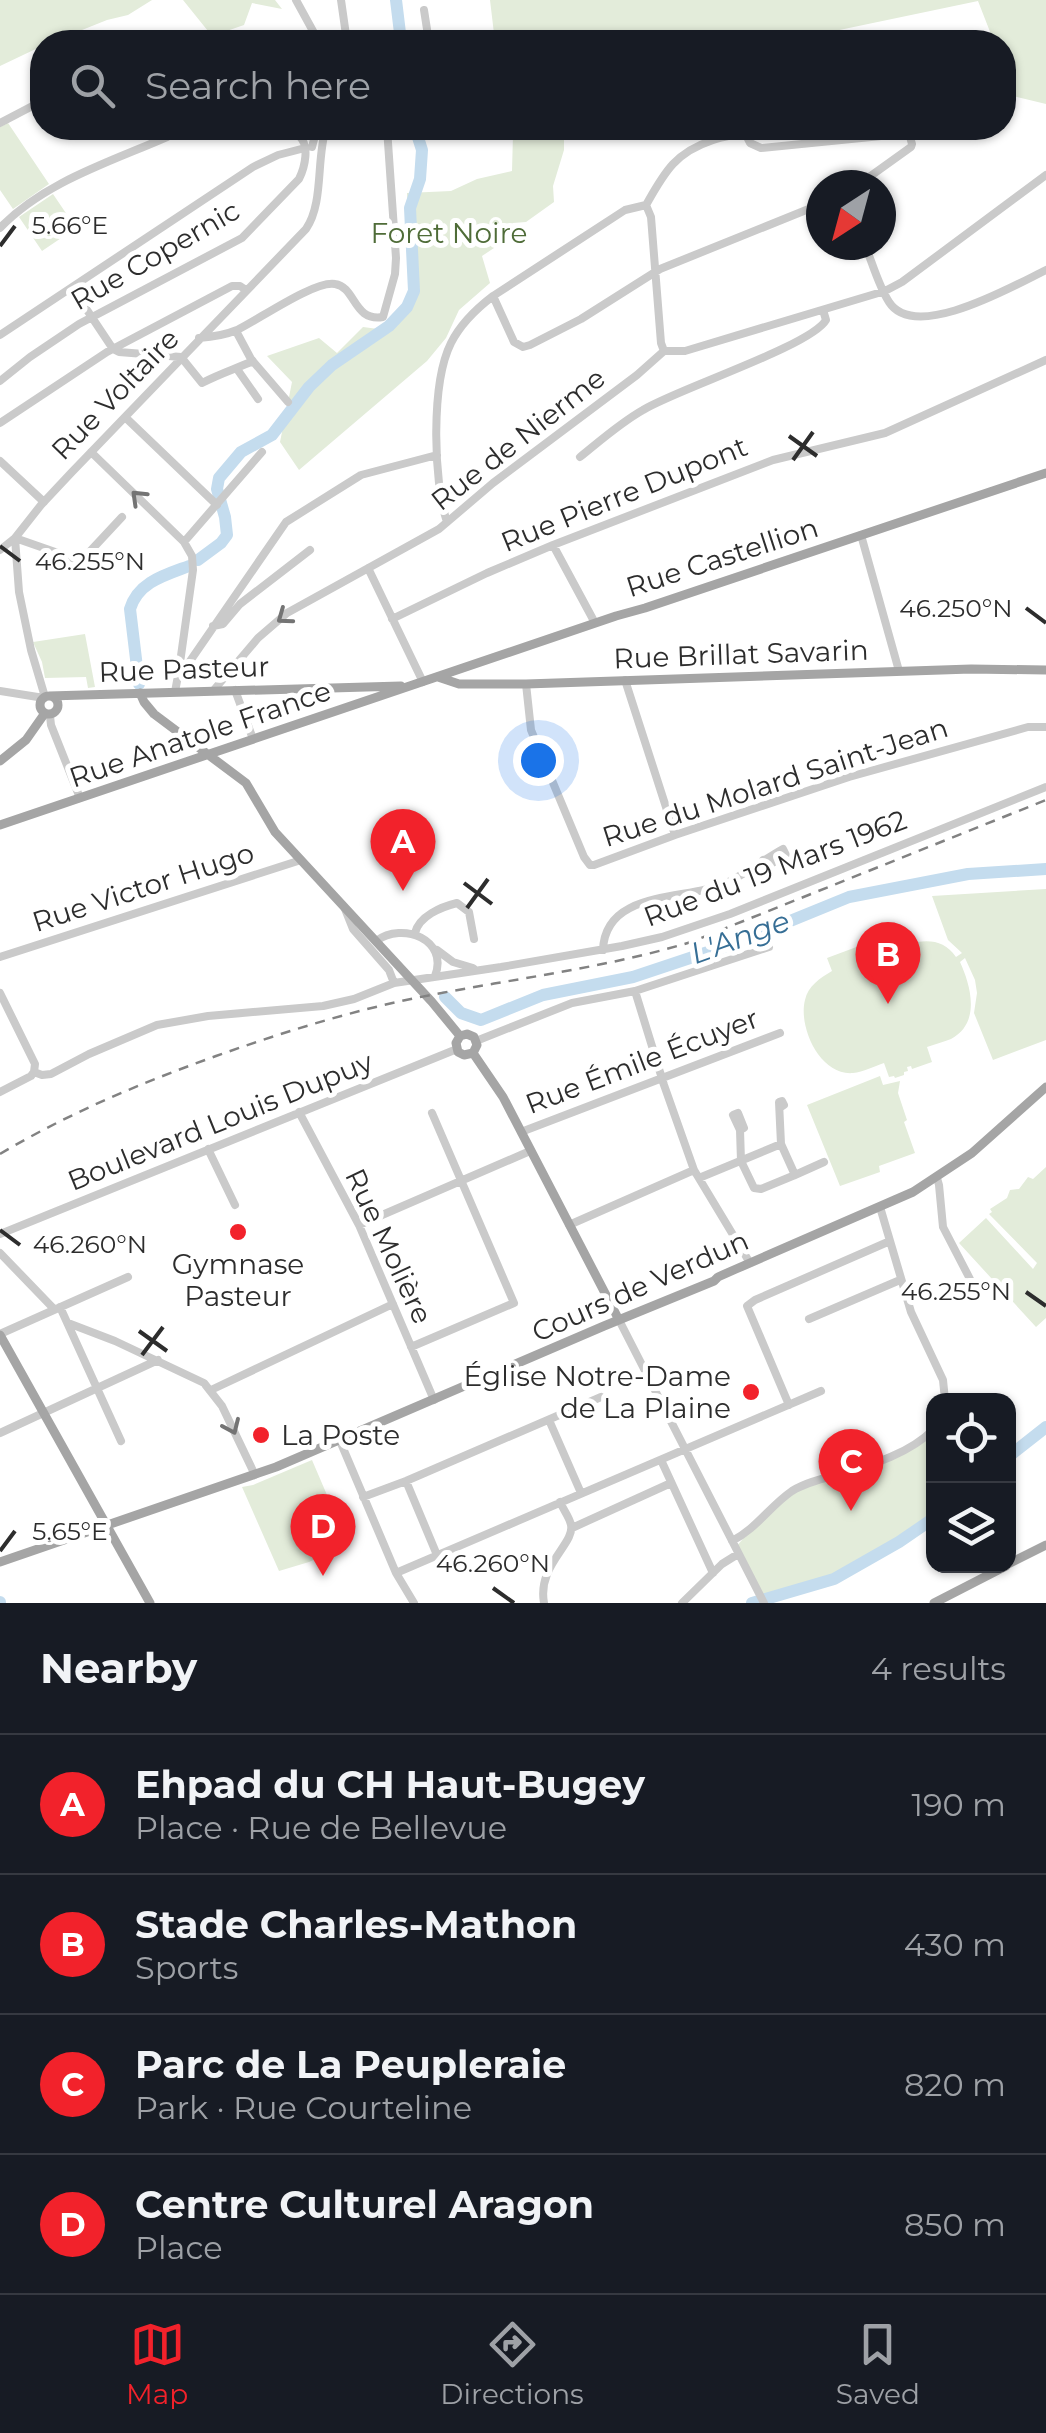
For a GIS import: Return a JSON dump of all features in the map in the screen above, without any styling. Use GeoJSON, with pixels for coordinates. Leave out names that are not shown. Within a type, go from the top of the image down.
{"type":"FeatureCollection","features":[{"type":"Feature","properties":{"kind":"main road","name":"Rue Castellion"},"geometry":{"type":"LineString","coordinates":[[418,684],[1046,473]]}},
{"type":"Feature","properties":{"kind":"main road","name":"Rue Brillat Savarin"},"geometry":{"type":"LineString","coordinates":[[438,677],[459,684],[526,684],[1046,670]]}},
{"type":"Feature","properties":{"kind":"main road","name":"Rue Pasteur"},"geometry":{"type":"LineString","coordinates":[[46,697],[418,684]]}},
{"type":"Feature","properties":{"kind":"main road","name":"Rue Anatole France"},"geometry":{"type":"LineString","coordinates":[[0,825],[418,684]]}},
{"type":"Feature","properties":{"kind":"main road"},"geometry":{"type":"LineString","coordinates":[[140,693],[154,714],[246,783],[275,832],[460,1036]]}},
{"type":"Feature","properties":{"kind":"main road","name":"Rue Pasteur"},"geometry":{"type":"LineString","coordinates":[[48,717],[75,696]]}},
{"type":"Feature","properties":{"kind":"main road"},"geometry":{"type":"LineString","coordinates":[[0,761],[48,717],[40,706],[46,697]]}},
{"type":"Feature","properties":{"kind":"main road"},"geometry":{"type":"LineString","coordinates":[[468,1034],[476,1040],[473,1053],[464,1055],[456,1049],[460,1036],[468,1034]]}},
{"type":"Feature","properties":{"kind":"main road"},"geometry":{"type":"LineString","coordinates":[[473,1053],[497,1087],[619,1320]]}},
{"type":"Feature","properties":{"kind":"main road","name":"Cours de Verdun"},"geometry":{"type":"LineString","coordinates":[[0,1562],[255,1475],[340,1441],[914,1192],[972,1153],[1046,1087]]}},
{"type":"Feature","properties":{"kind":"main road"},"geometry":{"type":"LineString","coordinates":[[0,1334],[150,1603]]}},
{"type":"Feature","properties":{"kind":"main road"},"geometry":{"type":"LineString","coordinates":[[1016,1561],[1046,1545]]}},
{"type":"Feature","properties":{"kind":"main road"},"geometry":{"type":"LineString","coordinates":[[934,1603],[992,1573]]}},
{"type":"Feature","properties":{"kind":"street"},"geometry":{"type":"LineString","coordinates":[[296,0],[312,30]]}},
{"type":"Feature","properties":{"kind":"street"},"geometry":{"type":"LineString","coordinates":[[341,0],[345,30]]}},
{"type":"Feature","properties":{"kind":"street"},"geometry":{"type":"LineString","coordinates":[[424,10],[427,30]]}},
{"type":"Feature","properties":{"kind":"street"},"geometry":{"type":"LineString","coordinates":[[0,123],[30,107]]}},
{"type":"Feature","properties":{"kind":"street"},"geometry":{"type":"LineString","coordinates":[[0,228],[45,192],[160,140]]}},
{"type":"Feature","properties":{"kind":"street"},"geometry":{"type":"LineString","coordinates":[[304,140],[312,147]]}},
{"type":"Feature","properties":{"kind":"street"},"geometry":{"type":"LineString","coordinates":[[312,147],[314,140]]}},
{"type":"Feature","properties":{"kind":"street"},"geometry":{"type":"LineString","coordinates":[[0,335],[253,167],[312,147],[317,140]]}},
{"type":"Feature","properties":{"kind":"street"},"geometry":{"type":"LineString","coordinates":[[199,338],[236,331],[306,292],[333,283],[340,285],[364,314],[383,317],[396,274],[388,140]]}},
{"type":"Feature","properties":{"kind":"street"},"geometry":{"type":"LineString","coordinates":[[448,522],[437,455],[439,384],[444,360],[461,326],[493,296],[625,210],[646,205],[682,156],[716,140]]}},
{"type":"Feature","properties":{"kind":"street"},"geometry":{"type":"LineString","coordinates":[[749,140],[761,148],[841,140]]}},
{"type":"Feature","properties":{"kind":"street"},"geometry":{"type":"LineString","coordinates":[[879,170],[907,150],[912,140]]}},
{"type":"Feature","properties":{"kind":"street","name":"Rue Voltaire"},"geometry":{"type":"LineString","coordinates":[[0,550],[16,538],[44,502],[311,221],[315,212],[312,147]]}},
{"type":"Feature","properties":{"kind":"street","name":"Rue Copernic"},"geometry":{"type":"LineString","coordinates":[[0,381],[92,317],[242,238],[300,179],[312,147]]}},
{"type":"Feature","properties":{"kind":"street"},"geometry":{"type":"LineString","coordinates":[[646,205],[661,343],[664,351],[685,351],[885,292],[1046,175]]}},
{"type":"Feature","properties":{"kind":"street"},"geometry":{"type":"LineString","coordinates":[[493,296],[514,342],[523,346],[581,319],[654,273],[806,210]]}},
{"type":"Feature","properties":{"kind":"street"},"geometry":{"type":"LineString","coordinates":[[871,260],[889,302],[901,313],[917,317],[955,311],[1046,270]]}},
{"type":"Feature","properties":{"kind":"street"},"geometry":{"type":"LineString","coordinates":[[0,423],[113,349],[232,286],[246,290]]}},
{"type":"Feature","properties":{"kind":"street"},"geometry":{"type":"LineString","coordinates":[[77,295],[113,349],[181,357],[202,383],[252,362]]}},
{"type":"Feature","properties":{"kind":"street"},"geometry":{"type":"LineString","coordinates":[[580,457],[640,411],[780,350],[820,328],[826,320],[824,310]]}},
{"type":"Feature","properties":{"kind":"street"},"geometry":{"type":"LineString","coordinates":[[236,331],[252,362],[288,402]]}},
{"type":"Feature","properties":{"kind":"street","name":"Rue de Nierme"},"geometry":{"type":"LineString","coordinates":[[213,691],[258,638],[287,612],[427,537],[664,351]]}},
{"type":"Feature","properties":{"kind":"street","name":"Rue Pierre Dupont"},"geometry":{"type":"LineString","coordinates":[[392,619],[553,544],[773,460],[885,433],[1046,360]]}},
{"type":"Feature","properties":{"kind":"street"},"geometry":{"type":"LineString","coordinates":[[237,368],[258,399]]}},
{"type":"Feature","properties":{"kind":"street"},"geometry":{"type":"LineString","coordinates":[[125,417],[217,505]]}},
{"type":"Feature","properties":{"kind":"street"},"geometry":{"type":"LineString","coordinates":[[91,452],[191,552],[193,570],[175,692]]}},
{"type":"Feature","properties":{"kind":"street"},"geometry":{"type":"LineString","coordinates":[[184,542],[262,452]]}},
{"type":"Feature","properties":{"kind":"street"},"geometry":{"type":"LineString","coordinates":[[179,670],[188,664],[286,522],[361,474],[437,455]]}},
{"type":"Feature","properties":{"kind":"street"},"geometry":{"type":"LineString","coordinates":[[0,461],[44,502]]}},
{"type":"Feature","properties":{"kind":"street"},"geometry":{"type":"LineString","coordinates":[[0,691],[46,697],[19,592],[16,538],[81,562],[122,517]]}},
{"type":"Feature","properties":{"kind":"street"},"geometry":{"type":"LineString","coordinates":[[860,535],[899,671]]}},
{"type":"Feature","properties":{"kind":"street"},"geometry":{"type":"LineString","coordinates":[[553,544],[595,623]]}},
{"type":"Feature","properties":{"kind":"street"},"geometry":{"type":"LineString","coordinates":[[213,626],[223,624],[240,604],[310,550]]}},
{"type":"Feature","properties":{"kind":"street"},"geometry":{"type":"LineString","coordinates":[[368,568],[418,684]]}},
{"type":"Feature","properties":{"kind":"street"},"geometry":{"type":"LineString","coordinates":[[624,680],[675,835]]}},
{"type":"Feature","properties":{"kind":"street","name":"Rue du Molard Saint-Jean"},"geometry":{"type":"LineString","coordinates":[[526,684],[532,730],[590,864],[849,776],[1028,727],[1046,727]]}},
{"type":"Feature","properties":{"kind":"street"},"geometry":{"type":"LineString","coordinates":[[235,690],[253,740]]}},
{"type":"Feature","properties":{"kind":"street"},"geometry":{"type":"LineString","coordinates":[[48,717],[80,798]]}},
{"type":"Feature","properties":{"kind":"street","name":"Rue du 19 Mars 1962"},"geometry":{"type":"LineString","coordinates":[[0,1092],[34,1072],[52,1074],[158,1025],[340,1003],[398,982],[648,941],[716,919],[1046,787]]}},
{"type":"Feature","properties":{"kind":"street","name":"Rue Victor Hugo"},"geometry":{"type":"LineString","coordinates":[[0,957],[300,860]]}},
{"type":"Feature","properties":{"kind":"street"},"geometry":{"type":"LineString","coordinates":[[602,950],[608,926],[619,914],[662,897],[714,888],[763,860]]}},
{"type":"Feature","properties":{"kind":"street"},"geometry":{"type":"LineString","coordinates":[[415,934],[424,918],[458,903],[469,912],[474,939]]}},
{"type":"Feature","properties":{"kind":"street"},"geometry":{"type":"LineString","coordinates":[[344,908],[353,928],[398,982]]}},
{"type":"Feature","properties":{"kind":"street"},"geometry":{"type":"LineString","coordinates":[[376,941],[388,934],[415,934],[453,962],[481,970]]}},
{"type":"Feature","properties":{"kind":"street"},"geometry":{"type":"LineString","coordinates":[[429,945],[438,959],[439,975]]}},
{"type":"Feature","properties":{"kind":"street"},"geometry":{"type":"LineString","coordinates":[[476,1040],[572,1002],[635,991],[769,947]]}},
{"type":"Feature","properties":{"kind":"street"},"geometry":{"type":"LineString","coordinates":[[439,975],[445,963],[440,953]]}},
{"type":"Feature","properties":{"kind":"street"},"geometry":{"type":"LineString","coordinates":[[635,991],[697,1174],[750,1263]]}},
{"type":"Feature","properties":{"kind":"street"},"geometry":{"type":"LineString","coordinates":[[1,997],[35,1064],[34,1072]]}},
{"type":"Feature","properties":{"kind":"street","name":"Rue Émile Écuyer"},"geometry":{"type":"LineString","coordinates":[[520,1132],[780,1033]]}},
{"type":"Feature","properties":{"kind":"street","name":"Boulevard Louis Dupuy"},"geometry":{"type":"LineString","coordinates":[[0,1234],[456,1049]]}},
{"type":"Feature","properties":{"kind":"street"},"geometry":{"type":"LineString","coordinates":[[781,1106],[781,1144],[795,1174]]}},
{"type":"Feature","properties":{"kind":"street","name":"Rue Molière"},"geometry":{"type":"LineString","coordinates":[[299,1112],[359,1225],[434,1400]]}},
{"type":"Feature","properties":{"kind":"street"},"geometry":{"type":"LineString","coordinates":[[411,1347],[514,1303],[432,1113]]}},
{"type":"Feature","properties":{"kind":"street"},"geometry":{"type":"LineString","coordinates":[[740,1130],[742,1162],[756,1190],[824,1162]]}},
{"type":"Feature","properties":{"kind":"street"},"geometry":{"type":"LineString","coordinates":[[569,1225],[781,1144]]}},
{"type":"Feature","properties":{"kind":"street"},"geometry":{"type":"LineString","coordinates":[[208,1150],[235,1205]]}},
{"type":"Feature","properties":{"kind":"street"},"geometry":{"type":"LineString","coordinates":[[359,1225],[530,1151]]}},
{"type":"Feature","properties":{"kind":"street"},"geometry":{"type":"LineString","coordinates":[[936,1178],[940,1185],[942,1227],[970,1279],[968,1282]]}},
{"type":"Feature","properties":{"kind":"street"},"geometry":{"type":"LineString","coordinates":[[880,1207],[910,1312],[943,1380],[944,1393]]}},
{"type":"Feature","properties":{"kind":"street"},"geometry":{"type":"LineString","coordinates":[[789,1405],[747,1306],[890,1241]]}},
{"type":"Feature","properties":{"kind":"street"},"geometry":{"type":"LineString","coordinates":[[0,1252],[68,1323],[121,1441]]}},
{"type":"Feature","properties":{"kind":"street"},"geometry":{"type":"LineString","coordinates":[[0,1334],[128,1277]]}},
{"type":"Feature","properties":{"kind":"street"},"geometry":{"type":"LineString","coordinates":[[808,1319],[900,1280]]}},
{"type":"Feature","properties":{"kind":"street"},"geometry":{"type":"LineString","coordinates":[[211,1390],[392,1304]]}},
{"type":"Feature","properties":{"kind":"street"},"geometry":{"type":"LineString","coordinates":[[619,1320],[762,1599]]}},
{"type":"Feature","properties":{"kind":"street"},"geometry":{"type":"LineString","coordinates":[[68,1323],[193,1376],[211,1390],[255,1475]]}},
{"type":"Feature","properties":{"kind":"street"},"geometry":{"type":"LineString","coordinates":[[0,1432],[158,1360]]}},
{"type":"Feature","properties":{"kind":"street"},"geometry":{"type":"LineString","coordinates":[[396,1573],[820,1391]]}},
{"type":"Feature","properties":{"kind":"street"},"geometry":{"type":"LineString","coordinates":[[363,1496],[601,1397]]}},
{"type":"Feature","properties":{"kind":"street"},"geometry":{"type":"LineString","coordinates":[[548,1420],[581,1494]]}},
{"type":"Feature","properties":{"kind":"street"},"geometry":{"type":"LineString","coordinates":[[732,1541],[744,1535],[793,1490],[868,1465],[926,1437]]}},
{"type":"Feature","properties":{"kind":"street"},"geometry":{"type":"LineString","coordinates":[[340,1441],[396,1573],[414,1603]]}},
{"type":"Feature","properties":{"kind":"street"},"geometry":{"type":"LineString","coordinates":[[661,1460],[713,1574]]}},
{"type":"Feature","properties":{"kind":"street"},"geometry":{"type":"LineString","coordinates":[[406,1481],[437,1554]]}},
{"type":"Feature","properties":{"kind":"street"},"geometry":{"type":"LineString","coordinates":[[572,1528],[671,1483]]}},
{"type":"Feature","properties":{"kind":"street"},"geometry":{"type":"LineString","coordinates":[[544,1603],[548,1570],[572,1528],[560,1502]]}},
{"type":"Feature","properties":{"kind":"street"},"geometry":{"type":"LineString","coordinates":[[682,1603],[722,1564],[738,1554]]}},
{"type":"Feature","properties":{"kind":"green space"},"geometry":{"type":"Polygon","coordinates":[[[0,0],[152,0],[128,15],[82,30],[30,30],[30,52],[0,66],[0,0]]]}},
{"type":"Feature","properties":{"kind":"green space"},"geometry":{"type":"Polygon","coordinates":[[[183,0],[275,0],[282,9],[252,3],[244,25],[207,30],[183,0]]]}},
{"type":"Feature","properties":{"kind":"green space"},"geometry":{"type":"Polygon","coordinates":[[[490,0],[1046,0],[1046,104],[1016,97],[1016,30],[989,30],[978,1],[839,30],[494,30],[490,0]]]}},
{"type":"Feature","properties":{"kind":"green space"},"geometry":{"type":"Polygon","coordinates":[[[8,123],[49,184],[13,209],[0,190],[0,127],[8,123]]]}},
{"type":"Feature","properties":{"kind":"green space","name":"Foret Noire"},"geometry":{"type":"Polygon","coordinates":[[[513,140],[564,140],[553,186],[554,202],[526,222],[513,223],[497,233],[500,244],[482,256],[490,283],[459,310],[446,338],[427,361],[299,470],[280,442],[292,382],[267,356],[319,338],[337,353],[363,327],[378,329],[401,310],[410,288],[407,193],[451,191],[477,179],[512,171],[513,140]]]}},
{"type":"Feature","properties":{"kind":"green space"},"geometry":{"type":"Polygon","coordinates":[[[53,194],[76,228],[42,251],[19,217],[53,194]]]}},
{"type":"Feature","properties":{"kind":"green space"},"geometry":{"type":"Polygon","coordinates":[[[85,634],[95,687],[88,688],[86,677],[45,678],[33,642],[85,634]]]}},
{"type":"Feature","properties":{"kind":"green space"},"geometry":{"type":"Polygon","coordinates":[[[1046,889],[1046,1040],[993,1060],[974,1013],[975,980],[965,958],[960,962],[970,993],[967,1024],[951,1039],[927,1047],[932,1062],[907,1067],[904,1075],[895,1078],[889,1077],[884,1063],[853,1073],[841,1072],[821,1058],[808,1036],[804,1011],[809,991],[832,971],[827,958],[902,930],[907,944],[934,942],[956,957],[962,953],[948,940],[932,896],[1046,889]]]}},
{"type":"Feature","properties":{"kind":"green space"},"geometry":{"type":"Polygon","coordinates":[[[880,1076],[883,1085],[900,1081],[898,1093],[907,1120],[904,1122],[915,1153],[879,1166],[880,1172],[840,1186],[807,1105],[880,1076]]]}},
{"type":"Feature","properties":{"kind":"green space"},"geometry":{"type":"Polygon","coordinates":[[[1046,1167],[1046,1318],[1036,1327],[959,1243],[986,1218],[1033,1269],[1037,1263],[989,1214],[990,1209],[1007,1198],[1010,1190],[1019,1189],[1028,1177],[1033,1179],[1046,1167]]]}},
{"type":"Feature","properties":{"kind":"green space"},"geometry":{"type":"Polygon","coordinates":[[[926,1434],[926,1523],[843,1575],[813,1586],[759,1595],[735,1548],[756,1524],[793,1491],[907,1449],[926,1434]]]}},
{"type":"Feature","properties":{"kind":"green space"},"geometry":{"type":"Polygon","coordinates":[[[312,1460],[348,1544],[279,1571],[242,1487],[312,1460]]]}},
{"type":"Feature","properties":{"kind":"waterway","name":"L'Ange"},"geometry":{"type":"LineString","coordinates":[[396,0],[400,30]]}},
{"type":"Feature","properties":{"kind":"waterway","name":"L'Ange"},"geometry":{"type":"LineString","coordinates":[[198,560],[227,535],[217,489],[219,478],[241,452],[272,435],[309,387],[332,365],[389,326],[407,307],[414,291],[410,208],[420,179],[419,140]]}},
{"type":"Feature","properties":{"kind":"waterway","name":"L'Ange"},"geometry":{"type":"LineString","coordinates":[[139,684],[130,609],[139,592],[154,581],[189,566]]}},
{"type":"Feature","properties":{"kind":"waterway","name":"L'Ange"},"geometry":{"type":"LineString","coordinates":[[445,997],[461,1013],[481,1020],[543,995],[633,977],[741,941],[849,897],[968,874],[1046,869]]}},
{"type":"Feature","properties":{"kind":"waterway"},"geometry":{"type":"LineString","coordinates":[[1016,1451],[1046,1427]]}},
{"type":"Feature","properties":{"kind":"waterway"},"geometry":{"type":"LineString","coordinates":[[752,1603],[834,1579],[926,1523]]}},
{"type":"Feature","properties":{"kind":"railway"},"geometry":{"type":"LineString","coordinates":[[0,1154],[106,1100],[239,1048],[382,1006],[691,942],[1046,800]]}},
{"type":"Feature","properties":{"kind":"place","name":"Ehpad du CH Haut-Bugey"},"geometry":{"type":"Point","coordinates":[403,891]}},
{"type":"Feature","properties":{"kind":"place","name":"Stade Charles-Mathon"},"geometry":{"type":"Point","coordinates":[888,1004]}},
{"type":"Feature","properties":{"kind":"place","name":"Gymnase Pasteur"},"geometry":{"type":"Point","coordinates":[238,1232]}},
{"type":"Feature","properties":{"kind":"place","name":"Église Notre-Dame de La Plaine"},"geometry":{"type":"Point","coordinates":[751,1392]}},
{"type":"Feature","properties":{"kind":"place","name":"La Poste"},"geometry":{"type":"Point","coordinates":[261,1435]}},
{"type":"Feature","properties":{"kind":"place","name":"Parc de La Peupleraie"},"geometry":{"type":"Point","coordinates":[851,1511]}},
{"type":"Feature","properties":{"kind":"place","name":"Centre Culturel Aragon"},"geometry":{"type":"Point","coordinates":[323,1576]}}]}
